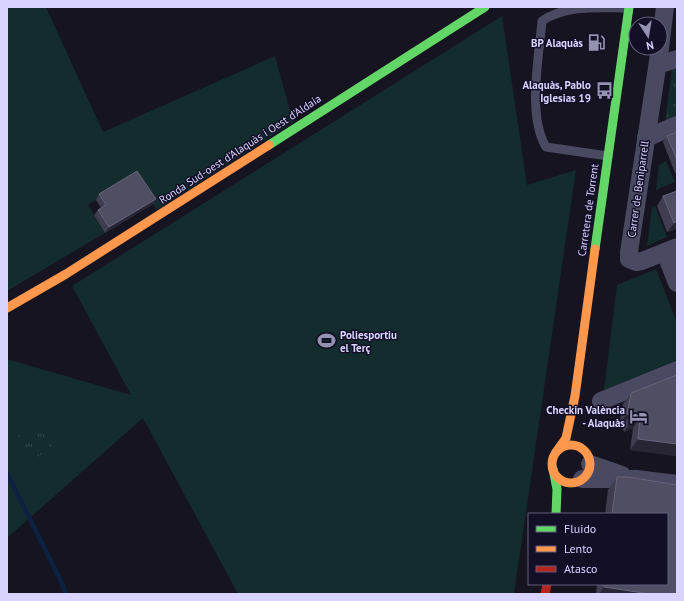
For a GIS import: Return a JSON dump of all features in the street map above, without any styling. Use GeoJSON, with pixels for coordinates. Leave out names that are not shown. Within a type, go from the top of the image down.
{"type":"FeatureCollection","features":[{"type":"Feature","properties":{"kind":"street","name":"Ronda Sud-oest d'Alaquàs i Oest d'Aldaia"},"geometry":{"type":"LineString","coordinates":[[7,308],[73,270],[484,7]]}},
{"type":"Feature","properties":{"kind":"street","name":"Carretera de Torrent"},"geometry":{"type":"LineString","coordinates":[[556,452],[566,438],[575,396],[629,7]]}},
{"type":"Feature","properties":{"kind":"street","name":"Carrer de Beniparrell"},"geometry":{"type":"LineString","coordinates":[[659,56],[629,256],[632,261],[636,262],[671,249],[677,283]]}},
{"type":"Feature","properties":{"kind":"street"},"geometry":{"type":"LineString","coordinates":[[660,56],[664,63],[677,59]]}},
{"type":"Feature","properties":{"kind":"street"},"geometry":{"type":"LineString","coordinates":[[646,138],[677,125]]}},
{"type":"Feature","properties":{"kind":"street"},"geometry":{"type":"LineString","coordinates":[[600,401],[677,370]]}},
{"type":"Feature","properties":{"kind":"street","name":"Carretera de Torrent"},"geometry":{"type":"LineString","coordinates":[[570,415],[571,432],[577,446]]}},
{"type":"Feature","properties":{"kind":"street"},"geometry":{"type":"LineString","coordinates":[[556,513],[557,489],[553,469],[553,458],[556,452],[565,446],[577,446],[586,452],[582,475],[567,494],[561,513]]}},
{"type":"Feature","properties":{"kind":"street"},"geometry":{"type":"LineString","coordinates":[[553,469],[556,475],[564,482],[582,475],[677,484]]}},
{"type":"Feature","properties":{"kind":"lane"},"geometry":{"type":"LineString","coordinates":[[608,156],[546,147],[542,139],[538,126],[536,96],[542,20],[552,14],[580,8],[629,7]]}},
{"type":"Feature","properties":{"kind":"green space"},"geometry":{"type":"Polygon","coordinates":[[[7,7],[46,7],[103,132],[275,56],[293,122],[157,210],[134,177],[88,205],[105,233],[7,291],[7,7]]]}},
{"type":"Feature","properties":{"kind":"green space","name":"Poliesportiu el Terç"},"geometry":{"type":"Polygon","coordinates":[[[502,16],[527,185],[576,170],[514,594],[238,594],[143,418],[7,538],[7,359],[131,395],[72,286],[502,16]]]}},
{"type":"Feature","properties":{"kind":"green space"},"geometry":{"type":"Polygon","coordinates":[[[677,66],[677,117],[665,122],[672,68],[677,66]]]}},
{"type":"Feature","properties":{"kind":"green space"},"geometry":{"type":"Polygon","coordinates":[[[666,161],[675,182],[656,190],[659,165],[666,161]]]}},
{"type":"Feature","properties":{"kind":"green space"},"geometry":{"type":"Polygon","coordinates":[[[655,206],[667,237],[647,246],[652,208],[655,206]]]}},
{"type":"Feature","properties":{"kind":"green space"},"geometry":{"type":"Polygon","coordinates":[[[656,269],[677,323],[677,360],[604,390],[617,285],[656,269]]]}},
{"type":"Feature","properties":{"kind":"green space"},"geometry":{"type":"Polygon","coordinates":[[[41,425],[53,449],[30,461],[17,437],[41,425]]]}},
{"type":"Feature","properties":{"kind":"building"},"geometry":{"type":"Polygon","coordinates":[[[677,132],[677,160],[667,136],[677,132]]]}},
{"type":"Feature","properties":{"kind":"building"},"geometry":{"type":"Polygon","coordinates":[[[137,171],[156,199],[109,227],[98,210],[106,205],[99,194],[137,171]]]}},
{"type":"Feature","properties":{"kind":"building"},"geometry":{"type":"Polygon","coordinates":[[[677,191],[677,221],[674,223],[663,196],[677,191]]]}},
{"type":"Feature","properties":{"kind":"building","name":"Checkin València - Alaquàs"},"geometry":{"type":"Polygon","coordinates":[[[677,375],[677,444],[638,439],[640,417],[632,421],[630,415],[627,414],[631,393],[677,375]]]}},
{"type":"Feature","properties":{"kind":"building"},"geometry":{"type":"Polygon","coordinates":[[[617,477],[628,477],[677,485],[677,594],[650,594],[604,587],[604,585],[668,585],[668,513],[612,513],[617,477]]]}},
{"type":"Feature","properties":{"kind":"waterway"},"geometry":{"type":"LineString","coordinates":[[7,473],[66,594]]}},
{"type":"Feature","properties":{"kind":"traffic: fast"},"geometry":{"type":"LineString","coordinates":[[269,145],[485,7]]}},
{"type":"Feature","properties":{"kind":"traffic: fast"},"geometry":{"type":"LineString","coordinates":[[595,249],[629,7]]}},
{"type":"Feature","properties":{"kind":"traffic: fast"},"geometry":{"type":"LineString","coordinates":[[553,469],[557,489],[556,513]]}},
{"type":"Feature","properties":{"kind":"traffic: slow"},"geometry":{"type":"LineString","coordinates":[[7,308],[66,274],[269,145]]}},
{"type":"Feature","properties":{"kind":"traffic: slow"},"geometry":{"type":"LineString","coordinates":[[556,452],[566,438],[575,396],[595,249]]}},
{"type":"Feature","properties":{"kind":"traffic: slow"},"geometry":{"type":"LineString","coordinates":[[571,445],[581,448],[587,454],[590,464],[587,474],[581,480],[571,483],[561,480],[555,474],[552,464],[555,454],[561,448],[571,445]]}},
{"type":"Feature","properties":{"kind":"traffic: jam"},"geometry":{"type":"LineString","coordinates":[[545,594],[547,585]]}},
{"type":"Feature","properties":{"kind":"place","name":"BP Alaquàs"},"geometry":{"type":"Point","coordinates":[596,43]}},
{"type":"Feature","properties":{"kind":"place","name":"Alaquàs, Pablo Iglesias 19"},"geometry":{"type":"Point","coordinates":[604,91]}},
{"type":"Feature","properties":{"kind":"place","name":"Poliesportiu el Terç"},"geometry":{"type":"Point","coordinates":[327,341]}},
{"type":"Feature","properties":{"kind":"place","name":"Checkin València - Alaquàs"},"geometry":{"type":"Point","coordinates":[638,416]}}]}
